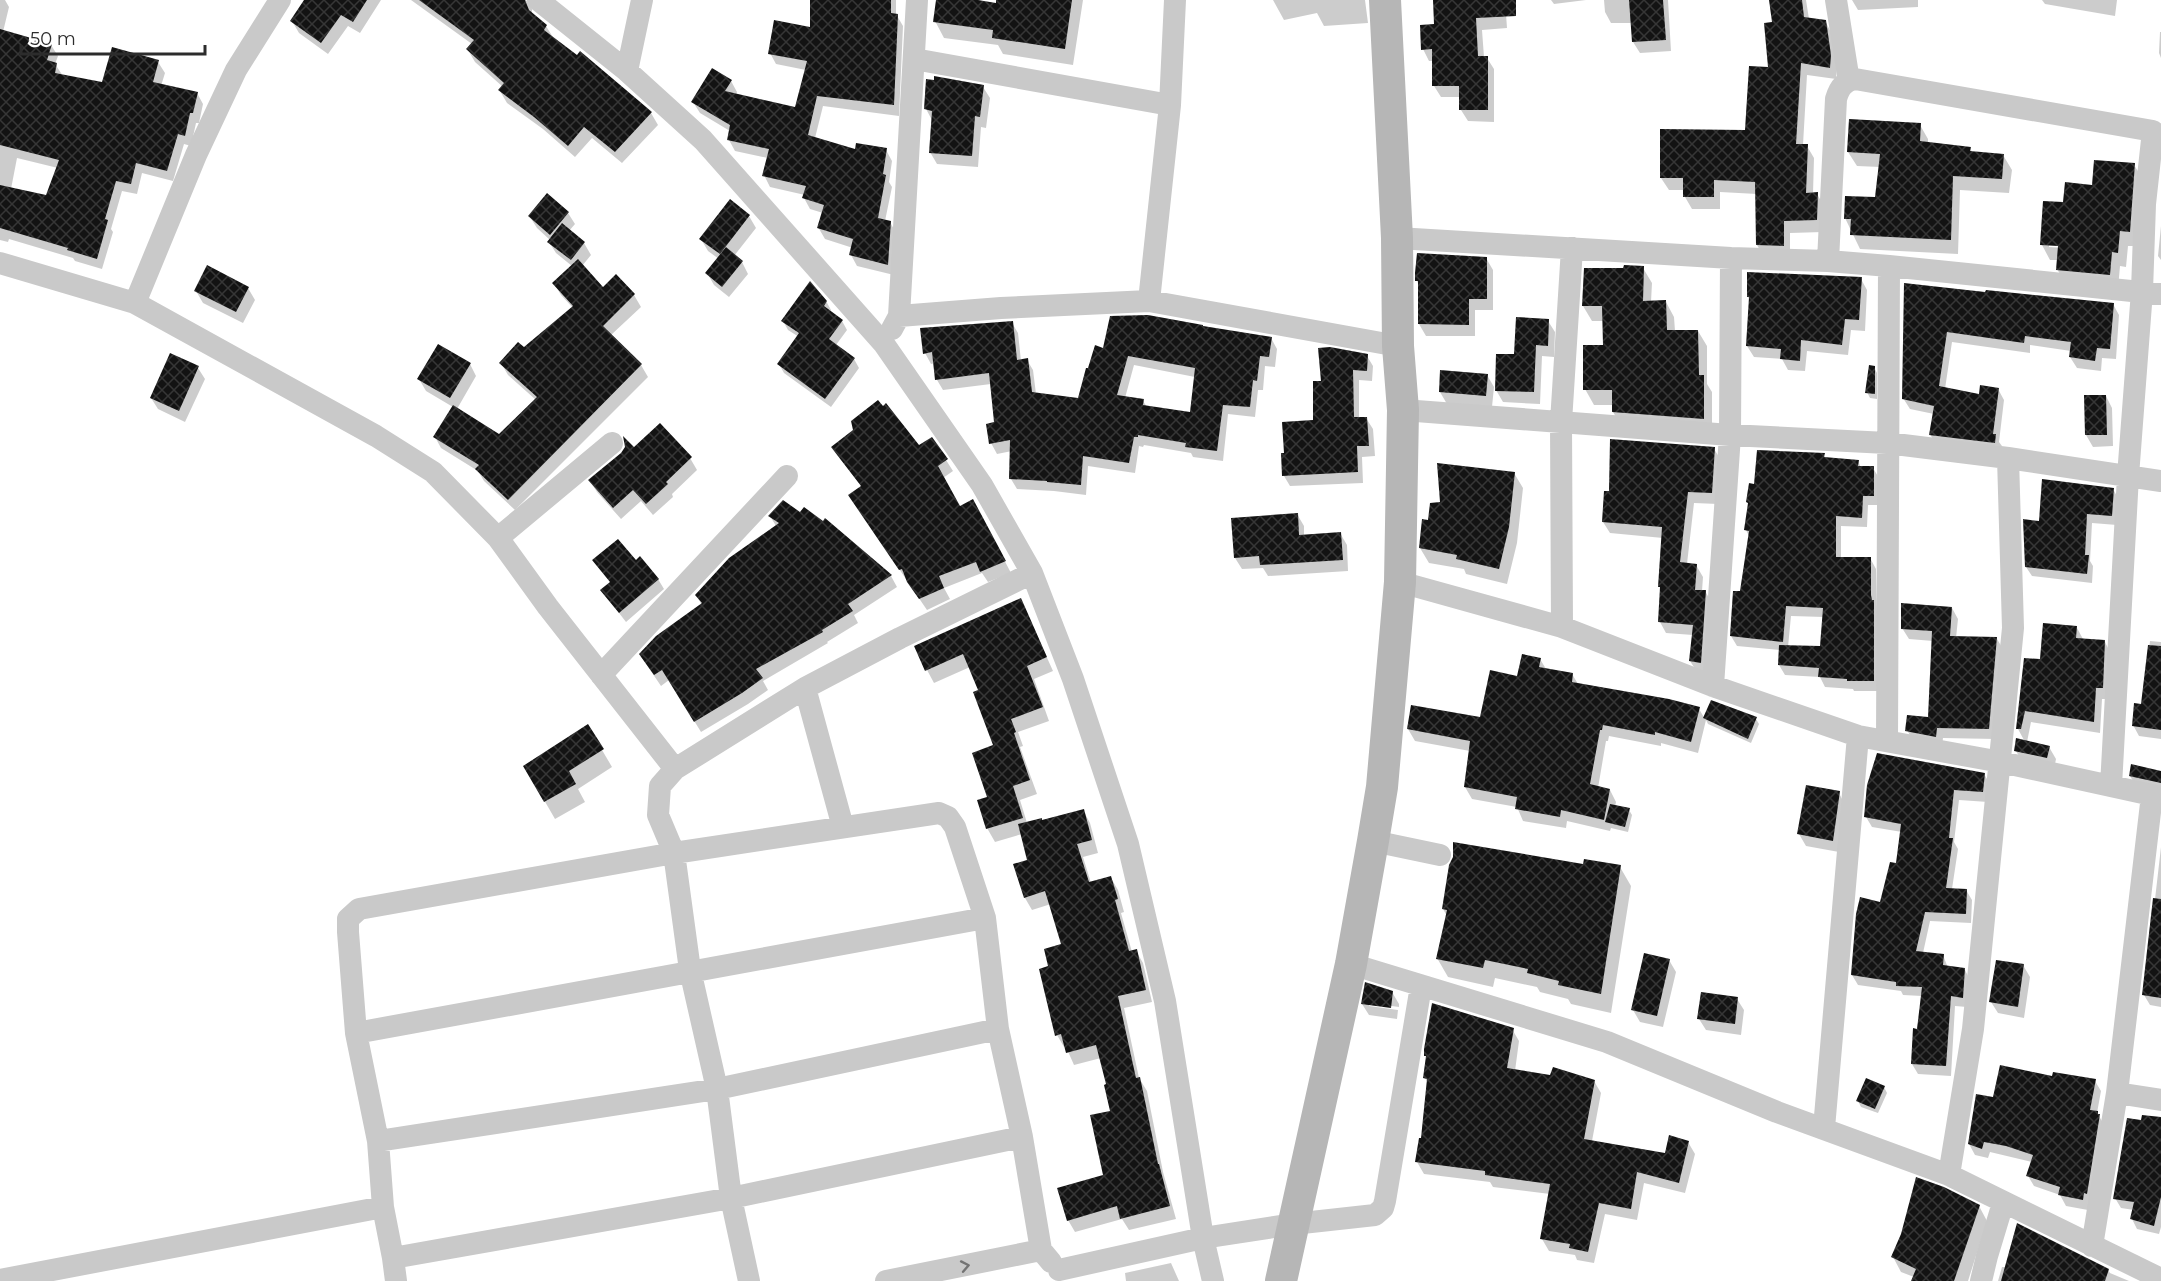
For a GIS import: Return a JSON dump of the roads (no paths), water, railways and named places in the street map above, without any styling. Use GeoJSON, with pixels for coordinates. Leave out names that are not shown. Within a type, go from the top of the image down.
{"type":"FeatureCollection","features":[{"type":"Feature","properties":{"kind":"street"},"geometry":{"type":"LineString","coordinates":[[135,303],[196,154],[236,70],[280,0]]}},
{"type":"Feature","properties":{"kind":"street"},"geometry":{"type":"LineString","coordinates":[[538,0],[627,71],[703,140],[884,344],[982,485],[1032,573],[1072,679],[1128,844],[1165,1001],[1203,1239],[1213,1281]]}},
{"type":"Feature","properties":{"kind":"street"},"geometry":{"type":"LineString","coordinates":[[627,71],[642,0]]}},
{"type":"Feature","properties":{"kind":"street"},"geometry":{"type":"LineString","coordinates":[[884,344],[899,316],[916,0]]}},
{"type":"Feature","properties":{"kind":"street"},"geometry":{"type":"LineString","coordinates":[[1149,301],[1170,105],[1175,0]]}},
{"type":"Feature","properties":{"kind":"street"},"geometry":{"type":"LineString","coordinates":[[1281,1281],[1351,964],[1373,841],[1382,787],[1400,582],[1403,410],[1398,346],[1397,238],[1385,0]]}},
{"type":"Feature","properties":{"kind":"street"},"geometry":{"type":"LineString","coordinates":[[1836,0],[1849,81]]}},
{"type":"Feature","properties":{"kind":"street"},"geometry":{"type":"LineString","coordinates":[[914,59],[1170,105]]}},
{"type":"Feature","properties":{"kind":"street"},"geometry":{"type":"LineString","coordinates":[[1828,261],[1836,99],[1841,86],[1849,81],[1855,79],[2157,131],[2145,204],[2151,292],[2128,476],[2111,786]]}},
{"type":"Feature","properties":{"kind":"street"},"geometry":{"type":"LineString","coordinates":[[1397,238],[1731,258],[1828,261],[2151,292]]}},
{"type":"Feature","properties":{"kind":"street"},"geometry":{"type":"LineString","coordinates":[[1562,627],[1560,422],[1572,248]]}},
{"type":"Feature","properties":{"kind":"street"},"geometry":{"type":"LineString","coordinates":[[1713,686],[1730,435],[1731,258]]}},
{"type":"Feature","properties":{"kind":"street"},"geometry":{"type":"LineString","coordinates":[[0,263],[135,303],[376,436],[433,472],[498,538],[548,607],[675,769]]}},
{"type":"Feature","properties":{"kind":"street"},"geometry":{"type":"LineString","coordinates":[[1887,741],[1889,266]]}},
{"type":"Feature","properties":{"kind":"street"},"geometry":{"type":"LineString","coordinates":[[899,316],[1001,308],[1149,301],[1398,346]]}},
{"type":"Feature","properties":{"kind":"street"},"geometry":{"type":"LineString","coordinates":[[1403,410],[1730,435],[1887,443],[2161,481]]}},
{"type":"Feature","properties":{"kind":"street"},"geometry":{"type":"LineString","coordinates":[[498,538],[612,443]]}},
{"type":"Feature","properties":{"kind":"street"},"geometry":{"type":"LineString","coordinates":[[1949,1175],[1973,1029],[2013,628],[2008,458]]}},
{"type":"Feature","properties":{"kind":"street"},"geometry":{"type":"LineString","coordinates":[[601,675],[787,476]]}},
{"type":"Feature","properties":{"kind":"street"},"geometry":{"type":"LineString","coordinates":[[748,1281],[731,1198],[717,1089],[690,970],[675,853],[657,815],[660,786],[675,769],[805,688],[1032,573]]}},
{"type":"Feature","properties":{"kind":"street"},"geometry":{"type":"LineString","coordinates":[[1400,582],[1562,627],[1713,686],[1858,736],[2001,762],[2156,796],[2117,1093],[2092,1246]]}},
{"type":"Feature","properties":{"kind":"street"},"geometry":{"type":"LineString","coordinates":[[805,688],[843,826]]}},
{"type":"Feature","properties":{"kind":"street"},"geometry":{"type":"LineString","coordinates":[[1824,1128],[1858,736]]}},
{"type":"Feature","properties":{"kind":"street"},"geometry":{"type":"LineString","coordinates":[[396,1281],[383,1207],[378,1141],[356,1033],[348,919],[358,909],[843,826],[939,813],[948,817],[955,827],[985,918],[998,1029],[1022,1137],[1041,1250],[1056,1275],[1203,1239],[1293,1224],[1375,1215],[1383,1208],[1421,986]]}},
{"type":"Feature","properties":{"kind":"street"},"geometry":{"type":"LineString","coordinates":[[1373,841],[1440,855]]}},
{"type":"Feature","properties":{"kind":"street"},"geometry":{"type":"LineString","coordinates":[[356,1033],[690,970],[985,918]]}},
{"type":"Feature","properties":{"kind":"street"},"geometry":{"type":"LineString","coordinates":[[1351,964],[1607,1041],[1777,1112],[1949,1175],[2161,1279]]}},
{"type":"Feature","properties":{"kind":"street"},"geometry":{"type":"LineString","coordinates":[[378,1141],[717,1089],[998,1029]]}},
{"type":"Feature","properties":{"kind":"street"},"geometry":{"type":"LineString","coordinates":[[2117,1093],[2161,1100]]}},
{"type":"Feature","properties":{"kind":"street"},"geometry":{"type":"LineString","coordinates":[[393,1257],[731,1198],[1022,1137]]}},
{"type":"Feature","properties":{"kind":"street"},"geometry":{"type":"LineString","coordinates":[[1981,1281],[2003,1203]]}},
{"type":"Feature","properties":{"kind":"street"},"geometry":{"type":"LineString","coordinates":[[0,1280],[383,1207]]}},
{"type":"Feature","properties":{"kind":"street"},"geometry":{"type":"LineString","coordinates":[[886,1281],[1041,1250]]}}]}
